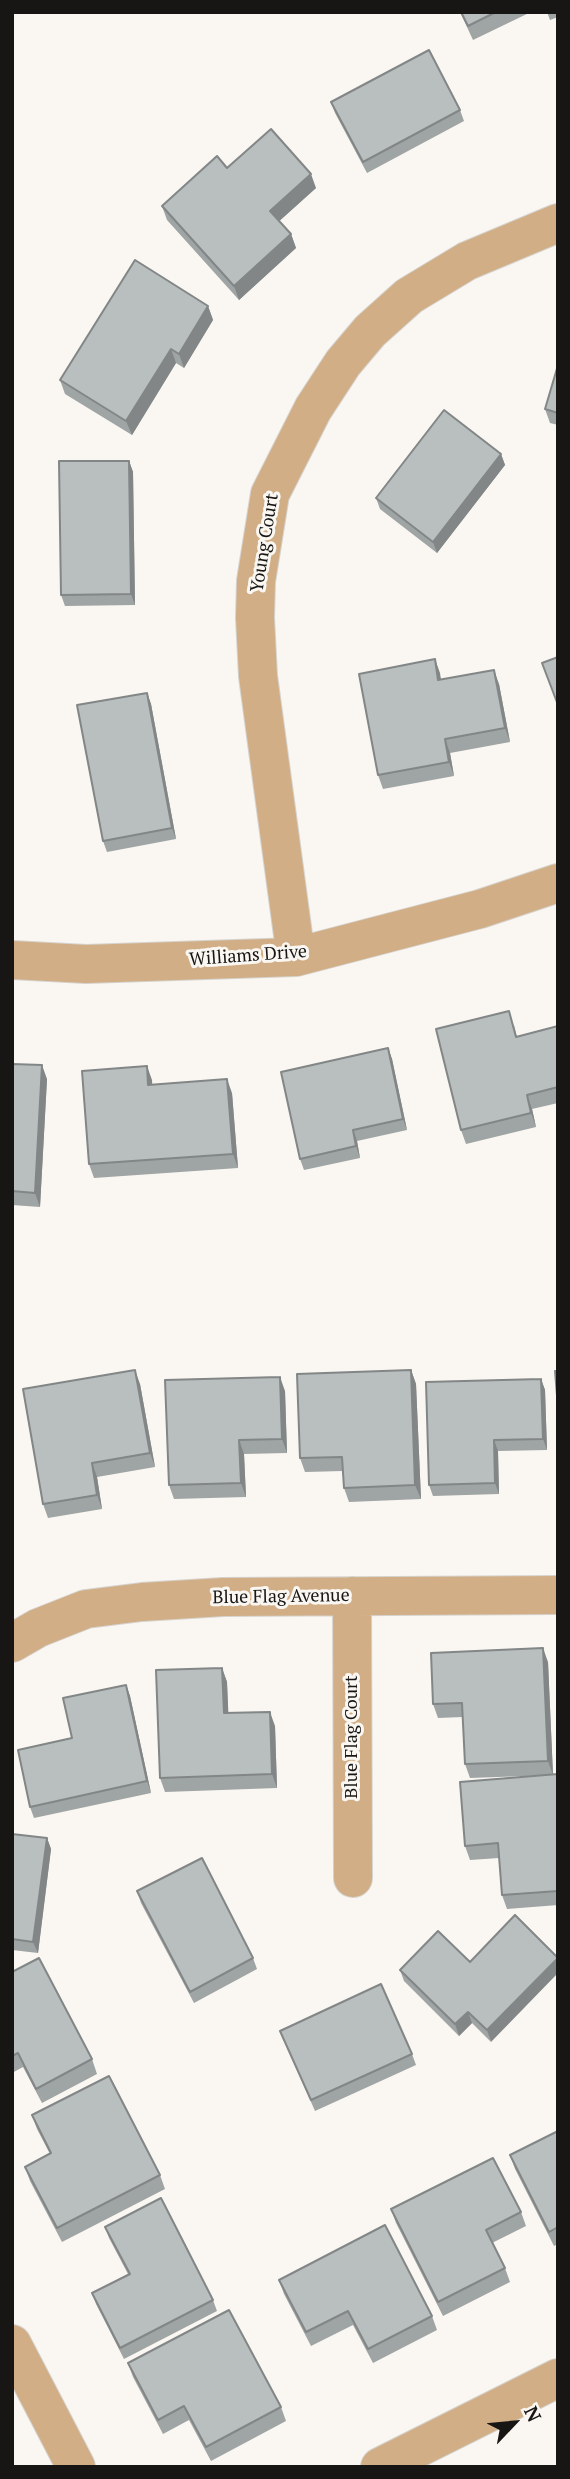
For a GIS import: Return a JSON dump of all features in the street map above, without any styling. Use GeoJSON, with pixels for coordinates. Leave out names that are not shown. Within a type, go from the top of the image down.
{"type":"FeatureCollection","features":[{"type":"Feature","properties":{"kind":"street","name":"Young Court"},"geometry":{"type":"LineString","coordinates":[[296,957],[257,653],[256,581],[270,494],[313,409],[343,363],[370,331],[409,296],[457,267],[558,223]]}},
{"type":"Feature","properties":{"kind":"street","name":"Williams Drive"},"geometry":{"type":"LineString","coordinates":[[12,960],[86,964],[296,957],[480,909],[558,883]]}},
{"type":"Feature","properties":{"kind":"street","name":"Blue Flag Avenue"},"geometry":{"type":"LineString","coordinates":[[12,1643],[38,1628],[86,1609],[223,1597],[558,1595]]}},
{"type":"Feature","properties":{"kind":"street","name":"Blue Flag Court"},"geometry":{"type":"LineString","coordinates":[[352,1596],[353,1878]]}},
{"type":"Feature","properties":{"kind":"street"},"geometry":{"type":"LineString","coordinates":[[12,2344],[76,2467]]}},
{"type":"Feature","properties":{"kind":"street"},"geometry":{"type":"LineString","coordinates":[[380,2467],[558,2378]]}},
{"type":"Feature","properties":{"kind":"building"},"geometry":{"type":"Polygon","coordinates":[[[461,12],[496,12],[468,26],[461,12]]]}},
{"type":"Feature","properties":{"kind":"building"},"geometry":{"type":"Polygon","coordinates":[[[429,50],[460,110],[363,162],[331,102],[429,50]]]}},
{"type":"Feature","properties":{"kind":"building"},"geometry":{"type":"Polygon","coordinates":[[[271,129],[311,174],[270,211],[291,234],[234,286],[162,206],[217,156],[227,168],[271,129]]]}},
{"type":"Feature","properties":{"kind":"building"},"geometry":{"type":"Polygon","coordinates":[[[135,260],[208,306],[179,354],[171,349],[126,421],[60,380],[135,260]]]}},
{"type":"Feature","properties":{"kind":"building"},"geometry":{"type":"Polygon","coordinates":[[[558,365],[558,413],[545,409],[558,365]]]}},
{"type":"Feature","properties":{"kind":"building"},"geometry":{"type":"Polygon","coordinates":[[[444,410],[501,454],[433,542],[376,498],[444,410]]]}},
{"type":"Feature","properties":{"kind":"building"},"geometry":{"type":"Polygon","coordinates":[[[59,461],[129,461],[131,594],[61,595],[59,461]]]}},
{"type":"Feature","properties":{"kind":"building"},"geometry":{"type":"Polygon","coordinates":[[[558,657],[558,705],[542,663],[558,657]]]}},
{"type":"Feature","properties":{"kind":"building"},"geometry":{"type":"Polygon","coordinates":[[[435,659],[438,680],[494,670],[505,728],[445,739],[449,762],[378,775],[359,674],[435,659]]]}},
{"type":"Feature","properties":{"kind":"building"},"geometry":{"type":"Polygon","coordinates":[[[147,693],[172,828],[103,841],[77,705],[147,693]]]}},
{"type":"Feature","properties":{"kind":"building"},"geometry":{"type":"Polygon","coordinates":[[[509,1011],[516,1037],[558,1026],[558,1087],[527,1095],[531,1113],[461,1130],[436,1029],[509,1011]]]}},
{"type":"Feature","properties":{"kind":"building"},"geometry":{"type":"Polygon","coordinates":[[[388,1048],[403,1119],[353,1130],[356,1146],[300,1159],[281,1072],[388,1048]]]}},
{"type":"Feature","properties":{"kind":"building"},"geometry":{"type":"Polygon","coordinates":[[[12,1064],[42,1065],[35,1193],[12,1191],[12,1064]]]}},
{"type":"Feature","properties":{"kind":"building"},"geometry":{"type":"Polygon","coordinates":[[[147,1066],[148,1085],[227,1079],[233,1154],[89,1164],[82,1071],[147,1066]]]}},
{"type":"Feature","properties":{"kind":"building"},"geometry":{"type":"Polygon","coordinates":[[[135,1370],[150,1453],[92,1463],[97,1495],[43,1504],[23,1389],[135,1370]]]}},
{"type":"Feature","properties":{"kind":"building"},"geometry":{"type":"Polygon","coordinates":[[[411,1370],[415,1485],[344,1488],[342,1457],[300,1458],[297,1374],[411,1370]]]}},
{"type":"Feature","properties":{"kind":"building"},"geometry":{"type":"Polygon","coordinates":[[[555,1371],[558,1371],[558,1408],[555,1371]]]}},
{"type":"Feature","properties":{"kind":"building"},"geometry":{"type":"Polygon","coordinates":[[[280,1377],[282,1439],[239,1440],[241,1483],[169,1485],[165,1380],[280,1377]]]}},
{"type":"Feature","properties":{"kind":"building"},"geometry":{"type":"Polygon","coordinates":[[[541,1379],[543,1439],[494,1440],[495,1483],[429,1485],[426,1382],[541,1379]]]}},
{"type":"Feature","properties":{"kind":"building"},"geometry":{"type":"Polygon","coordinates":[[[543,1648],[548,1761],[465,1764],[462,1703],[433,1704],[431,1653],[543,1648]]]}},
{"type":"Feature","properties":{"kind":"building"},"geometry":{"type":"Polygon","coordinates":[[[222,1668],[224,1713],[270,1712],[272,1774],[160,1778],[156,1670],[222,1668]]]}},
{"type":"Feature","properties":{"kind":"building"},"geometry":{"type":"Polygon","coordinates":[[[126,1685],[147,1781],[30,1807],[18,1750],[72,1738],[63,1698],[126,1685]]]}},
{"type":"Feature","properties":{"kind":"building"},"geometry":{"type":"Polygon","coordinates":[[[558,1774],[558,1891],[502,1895],[498,1843],[465,1846],[460,1782],[558,1774]]]}},
{"type":"Feature","properties":{"kind":"building"},"geometry":{"type":"Polygon","coordinates":[[[12,1834],[47,1838],[33,1942],[12,1939],[12,1834]]]}},
{"type":"Feature","properties":{"kind":"building"},"geometry":{"type":"Polygon","coordinates":[[[202,1858],[253,1958],[190,1992],[137,1891],[202,1858]]]}},
{"type":"Feature","properties":{"kind":"building"},"geometry":{"type":"Polygon","coordinates":[[[515,1915],[558,1958],[487,2030],[468,2012],[455,2024],[400,1970],[438,1931],[470,1962],[515,1915]]]}},
{"type":"Feature","properties":{"kind":"building"},"geometry":{"type":"Polygon","coordinates":[[[39,1958],[92,2059],[36,2089],[18,2053],[12,2056],[12,1972],[39,1958]]]}},
{"type":"Feature","properties":{"kind":"building"},"geometry":{"type":"Polygon","coordinates":[[[381,1984],[412,2054],[311,2100],[280,2031],[381,1984]]]}},
{"type":"Feature","properties":{"kind":"building"},"geometry":{"type":"Polygon","coordinates":[[[109,2076],[160,2175],[57,2228],[25,2167],[51,2153],[32,2115],[109,2076]]]}},
{"type":"Feature","properties":{"kind":"building"},"geometry":{"type":"Polygon","coordinates":[[[558,2131],[558,2227],[549,2232],[510,2155],[558,2131]]]}},
{"type":"Feature","properties":{"kind":"building"},"geometry":{"type":"Polygon","coordinates":[[[493,2158],[521,2212],[486,2230],[505,2268],[438,2302],[391,2209],[493,2158]]]}},
{"type":"Feature","properties":{"kind":"building"},"geometry":{"type":"Polygon","coordinates":[[[161,2198],[213,2300],[120,2348],[92,2293],[130,2274],[105,2227],[161,2198]]]}},
{"type":"Feature","properties":{"kind":"building"},"geometry":{"type":"Polygon","coordinates":[[[385,2225],[432,2316],[368,2349],[348,2311],[306,2332],[279,2280],[385,2225]]]}},
{"type":"Feature","properties":{"kind":"building"},"geometry":{"type":"Polygon","coordinates":[[[229,2310],[281,2407],[206,2447],[184,2406],[158,2420],[128,2363],[229,2310]]]}}]}
